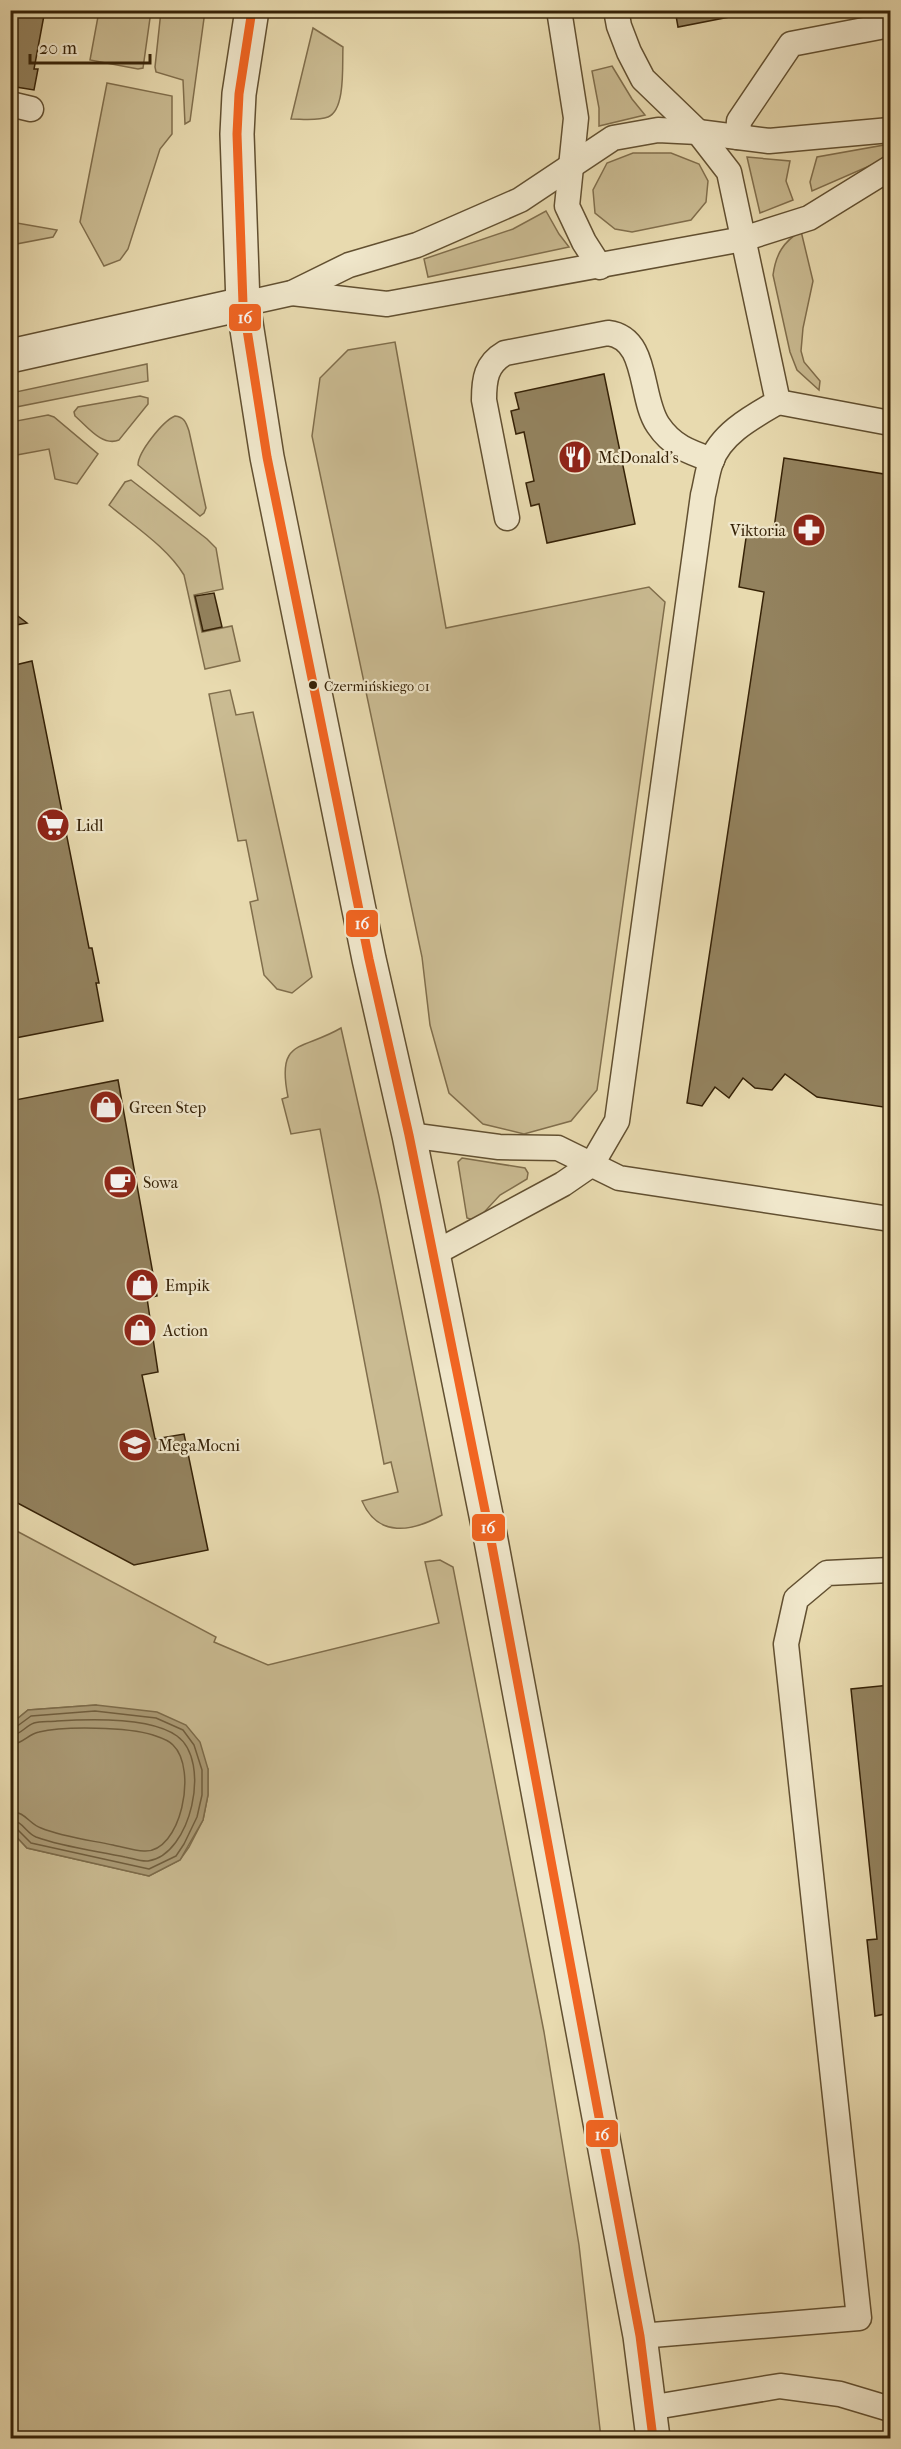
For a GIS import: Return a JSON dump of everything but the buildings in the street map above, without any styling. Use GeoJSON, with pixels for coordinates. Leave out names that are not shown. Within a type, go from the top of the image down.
{"type":"FeatureCollection","features":[{"type":"Feature","properties":{"kind":"street"},"geometry":{"type":"LineString","coordinates":[[252,10],[239,94],[237,134],[243,304],[267,458],[490,1534],[640,2336],[651,2423]]}},
{"type":"Feature","properties":{"kind":"street"},"geometry":{"type":"LineString","coordinates":[[10,356],[243,304]]}},
{"type":"Feature","properties":{"kind":"lane"},"geometry":{"type":"LineString","coordinates":[[559,10],[576,118],[567,206],[584,242],[600,267]]}},
{"type":"Feature","properties":{"kind":"lane"},"geometry":{"type":"LineString","coordinates":[[616,10],[619,26],[629,52],[643,79],[698,132],[729,172],[778,402]]}},
{"type":"Feature","properties":{"kind":"lane"},"geometry":{"type":"LineString","coordinates":[[738,137],[739,121],[791,44],[891,25]]}},
{"type":"Feature","properties":{"kind":"lane"},"geometry":{"type":"LineString","coordinates":[[243,304],[292,293],[348,265],[417,245],[520,200],[612,138],[658,130],[779,141],[891,130]]}},
{"type":"Feature","properties":{"kind":"lane"},"geometry":{"type":"LineString","coordinates":[[292,293],[387,304],[600,267],[743,239],[808,218],[891,168]]}},
{"type":"Feature","properties":{"kind":"lane"},"geometry":{"type":"LineString","coordinates":[[507,518],[484,391],[488,370],[495,359],[506,353],[608,333],[619,334],[630,343],[658,425],[679,448],[712,460]]}},
{"type":"Feature","properties":{"kind":"lane"},"geometry":{"type":"LineString","coordinates":[[433,1254],[563,1184],[592,1164],[617,1121],[703,495],[712,460],[739,426],[778,402],[891,423]]}},
{"type":"Feature","properties":{"kind":"lane"},"geometry":{"type":"LineString","coordinates":[[409,1135],[499,1147],[558,1148],[619,1178],[891,1219]]}},
{"type":"Feature","properties":{"kind":"lane"},"geometry":{"type":"LineString","coordinates":[[640,2336],[859,2318],[786,1644],[796,1599],[827,1573],[891,1570]]}},
{"type":"Feature","properties":{"kind":"lane"},"geometry":{"type":"LineString","coordinates":[[651,2423],[780,2386],[840,2394],[891,2409]]}},
{"type":"Feature","properties":{"kind":"shaded area"},"geometry":{"type":"Polygon","coordinates":[[[99,11],[151,11],[143,68],[90,60],[99,11]]]}},
{"type":"Feature","properties":{"kind":"shaded area"},"geometry":{"type":"Polygon","coordinates":[[[161,11],[205,11],[190,121],[185,124],[183,80],[156,72],[161,11]]]}},
{"type":"Feature","properties":{"kind":"shaded area"},"geometry":{"type":"Polygon","coordinates":[[[313,28],[343,47],[343,74],[338,105],[334,113],[328,117],[291,119],[313,28]]]}},
{"type":"Feature","properties":{"kind":"shaded area"},"geometry":{"type":"Polygon","coordinates":[[[612,66],[632,99],[645,115],[599,126],[599,108],[592,71],[612,66]]]}},
{"type":"Feature","properties":{"kind":"shaded area"},"geometry":{"type":"Polygon","coordinates":[[[107,83],[172,96],[172,134],[160,149],[128,249],[120,260],[104,266],[80,222],[107,83]]]}},
{"type":"Feature","properties":{"kind":"shaded area"},"geometry":{"type":"Polygon","coordinates":[[[890,144],[890,157],[812,191],[810,182],[817,157],[890,144]]]}},
{"type":"Feature","properties":{"kind":"shaded area"},"geometry":{"type":"Polygon","coordinates":[[[633,153],[671,153],[699,164],[708,181],[706,202],[691,220],[632,232],[615,229],[595,213],[593,190],[607,163],[633,153]]]}},
{"type":"Feature","properties":{"kind":"shaded area"},"geometry":{"type":"Polygon","coordinates":[[[747,157],[790,161],[786,181],[793,200],[760,213],[747,157]]]}},
{"type":"Feature","properties":{"kind":"shaded area"},"geometry":{"type":"Polygon","coordinates":[[[546,211],[569,247],[428,277],[424,259],[513,229],[546,211]]]}},
{"type":"Feature","properties":{"kind":"shaded area"},"geometry":{"type":"Polygon","coordinates":[[[10,222],[57,230],[53,237],[11,245],[10,222]]]}},
{"type":"Feature","properties":{"kind":"shaded area"},"geometry":{"type":"Polygon","coordinates":[[[801,231],[813,281],[803,328],[801,351],[804,362],[820,381],[819,390],[797,370],[790,352],[773,275],[781,249],[801,231]]]}},
{"type":"Feature","properties":{"kind":"shaded area"},"geometry":{"type":"Polygon","coordinates":[[[395,342],[446,628],[649,587],[665,602],[597,1090],[571,1121],[524,1134],[483,1124],[449,1093],[430,1025],[422,957],[312,436],[320,378],[348,350],[395,342]]]}},
{"type":"Feature","properties":{"kind":"shaded area"},"geometry":{"type":"Polygon","coordinates":[[[147,364],[148,381],[11,408],[11,393],[147,364]]]}},
{"type":"Feature","properties":{"kind":"shaded area"},"geometry":{"type":"Polygon","coordinates":[[[140,396],[148,398],[148,404],[119,440],[107,441],[101,438],[75,416],[74,412],[78,407],[140,396]]]}},
{"type":"Feature","properties":{"kind":"shaded area"},"geometry":{"type":"Polygon","coordinates":[[[48,415],[54,417],[98,454],[77,484],[55,479],[49,449],[11,456],[11,422],[48,415]]]}},
{"type":"Feature","properties":{"kind":"shaded area"},"geometry":{"type":"Polygon","coordinates":[[[175,416],[184,420],[189,431],[206,508],[200,516],[138,465],[142,453],[152,438],[164,424],[175,416]]]}},
{"type":"Feature","properties":{"kind":"shaded area"},"geometry":{"type":"Polygon","coordinates":[[[131,480],[216,548],[223,589],[194,595],[202,632],[232,626],[240,661],[205,669],[184,575],[160,546],[109,505],[125,482],[131,480]]]}},
{"type":"Feature","properties":{"kind":"shaded area"},"geometry":{"type":"Polygon","coordinates":[[[230,690],[236,715],[253,712],[312,977],[292,993],[277,989],[264,975],[250,902],[258,900],[246,840],[238,841],[209,694],[230,690]]]}},
{"type":"Feature","properties":{"kind":"shaded area"},"geometry":{"type":"Polygon","coordinates":[[[341,1028],[379,1196],[442,1515],[408,1528],[386,1526],[377,1521],[362,1501],[398,1492],[391,1462],[384,1464],[320,1129],[291,1134],[282,1099],[288,1097],[285,1078],[289,1055],[304,1044],[341,1028]]]}},
{"type":"Feature","properties":{"kind":"shaded area"},"geometry":{"type":"Polygon","coordinates":[[[462,1158],[525,1168],[528,1173],[527,1179],[500,1195],[476,1221],[467,1218],[458,1162],[462,1158]]]}},
{"type":"Feature","properties":{"kind":"shaded area"},"geometry":{"type":"Polygon","coordinates":[[[11,1528],[216,1637],[214,1642],[268,1665],[439,1623],[425,1562],[440,1560],[453,1567],[544,2032],[579,2245],[601,2438],[11,2438],[11,1831],[27,1848],[149,1876],[180,1860],[189,1847],[203,1820],[208,1795],[208,1769],[96,1705],[28,1710],[11,1724],[11,1528]]]}},
{"type":"Feature","properties":{"kind":"water"},"geometry":{"type":"Polygon","coordinates":[[[96,1705],[157,1712],[186,1725],[200,1742],[208,1769],[208,1795],[203,1820],[180,1860],[149,1876],[27,1848],[11,1831],[11,1724],[28,1710],[96,1705]]]}},
{"type":"Feature","properties":{"kind":"transit line","name":"16"},"geometry":{"type":"LineString","coordinates":[[252,10],[239,94],[237,134],[243,304],[267,457],[369,959],[409,1135],[490,1535],[640,2336],[653,2438]]}},
{"type":"Feature","properties":{"kind":"place","name":"McDonald's"},"geometry":{"type":"Point","coordinates":[575,457]}},
{"type":"Feature","properties":{"kind":"place","name":"Viktoria"},"geometry":{"type":"Point","coordinates":[809,530]}},
{"type":"Feature","properties":{"kind":"place","name":"Czermińskiego 01"},"geometry":{"type":"Point","coordinates":[313,685]}},
{"type":"Feature","properties":{"kind":"place","name":"Lidl"},"geometry":{"type":"Point","coordinates":[53,825]}},
{"type":"Feature","properties":{"kind":"place","name":"Green Step"},"geometry":{"type":"Point","coordinates":[106,1107]}},
{"type":"Feature","properties":{"kind":"place","name":"Sowa"},"geometry":{"type":"Point","coordinates":[120,1182]}},
{"type":"Feature","properties":{"kind":"place","name":"Empik"},"geometry":{"type":"Point","coordinates":[142,1285]}},
{"type":"Feature","properties":{"kind":"place","name":"Action"},"geometry":{"type":"Point","coordinates":[140,1330]}},
{"type":"Feature","properties":{"kind":"place","name":"MegaMocni"},"geometry":{"type":"Point","coordinates":[135,1445]}}]}
